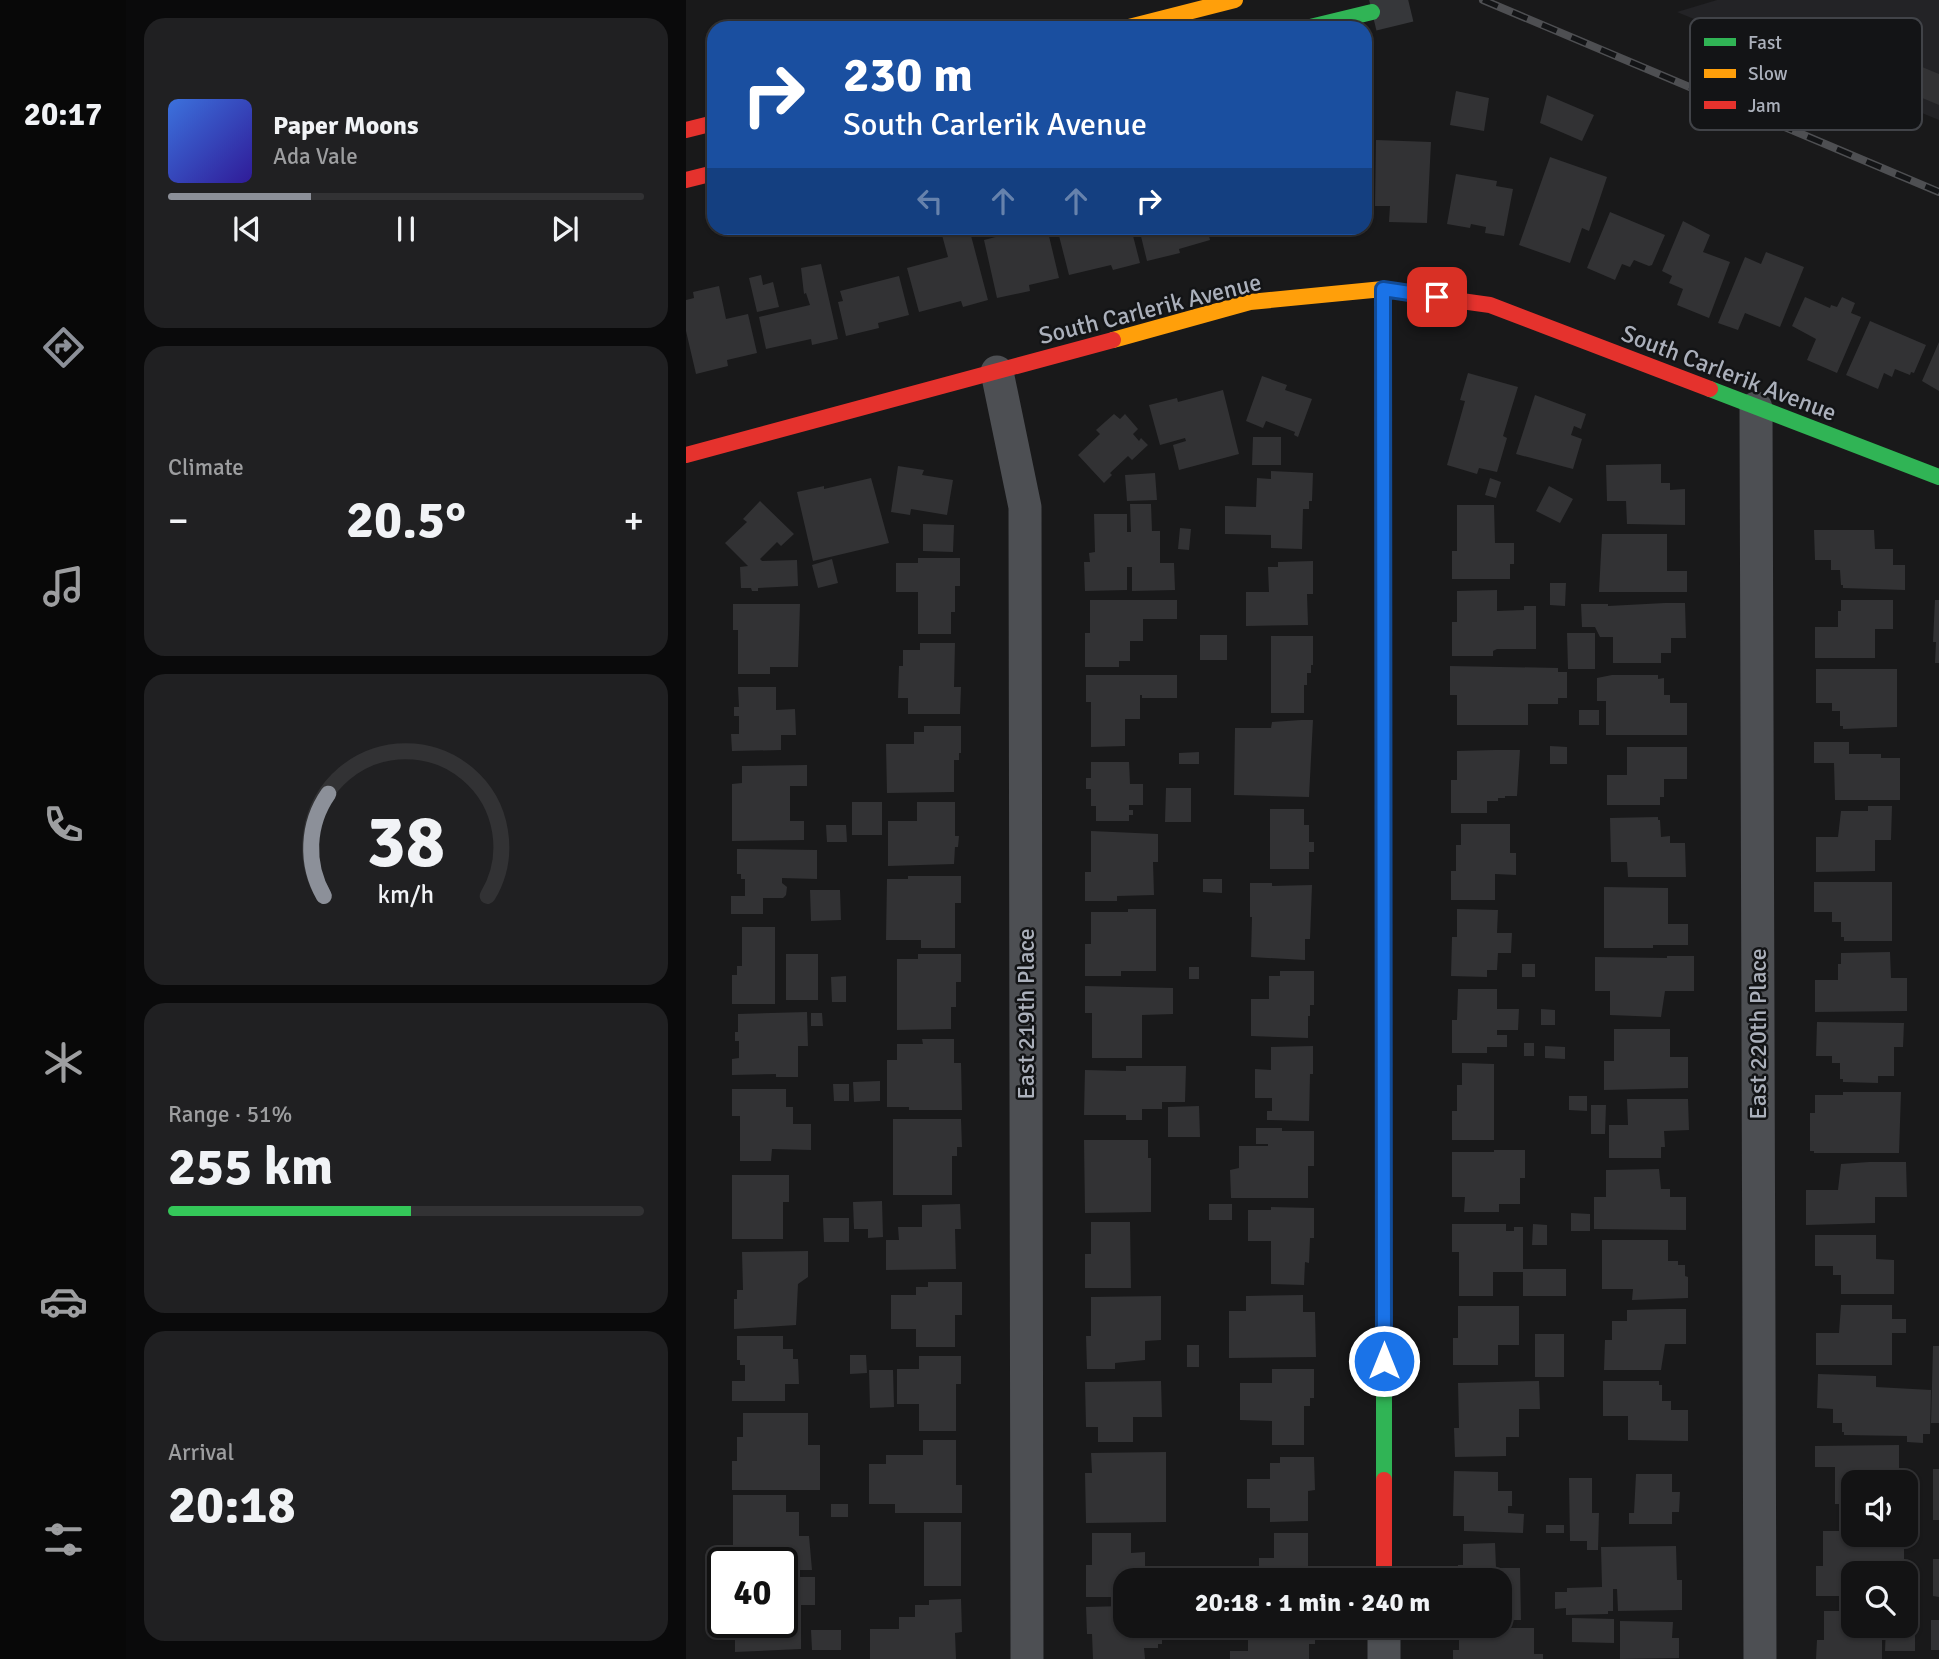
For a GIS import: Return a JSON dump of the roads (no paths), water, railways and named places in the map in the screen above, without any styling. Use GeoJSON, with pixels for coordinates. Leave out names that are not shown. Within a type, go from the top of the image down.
{"type":"FeatureCollection","features":[{"type":"Feature","properties":{"kind":"street"},"geometry":{"type":"LineString","coordinates":[[1152,21],[1234,0]]}},
{"type":"Feature","properties":{"kind":"street"},"geometry":{"type":"LineString","coordinates":[[1335,21],[1372,12]]}},
{"type":"Feature","properties":{"kind":"street"},"geometry":{"type":"LineString","coordinates":[[686,130],[707,125]]}},
{"type":"Feature","properties":{"kind":"street"},"geometry":{"type":"LineString","coordinates":[[686,180],[707,175]]}},
{"type":"Feature","properties":{"kind":"street"},"geometry":{"type":"LineString","coordinates":[[1383,289],[1384,1568]]}},
{"type":"Feature","properties":{"kind":"street","name":"South Carlerik Avenue"},"geometry":{"type":"LineString","coordinates":[[686,454],[1250,302],[1383,289],[1490,305],[1939,477]]}},
{"type":"Feature","properties":{"kind":"street","name":"East 219th Place"},"geometry":{"type":"LineString","coordinates":[[998,372],[1025,508],[1027,1659]]}},
{"type":"Feature","properties":{"kind":"street","name":"East 220th Place"},"geometry":{"type":"LineString","coordinates":[[1756,408],[1759,1659]]}},
{"type":"Feature","properties":{"kind":"street"},"geometry":{"type":"LineString","coordinates":[[1384,1638],[1384,1659]]}},
{"type":"Feature","properties":{"kind":"tunnel"},"geometry":{"type":"LineString","coordinates":[[1372,12],[1422,0]]}},
{"type":"Feature","properties":{"kind":"railway"},"geometry":{"type":"LineString","coordinates":[[1483,0],[1690,87]]}},
{"type":"Feature","properties":{"kind":"railway"},"geometry":{"type":"LineString","coordinates":[[1792,130],[1939,192]]}}]}
